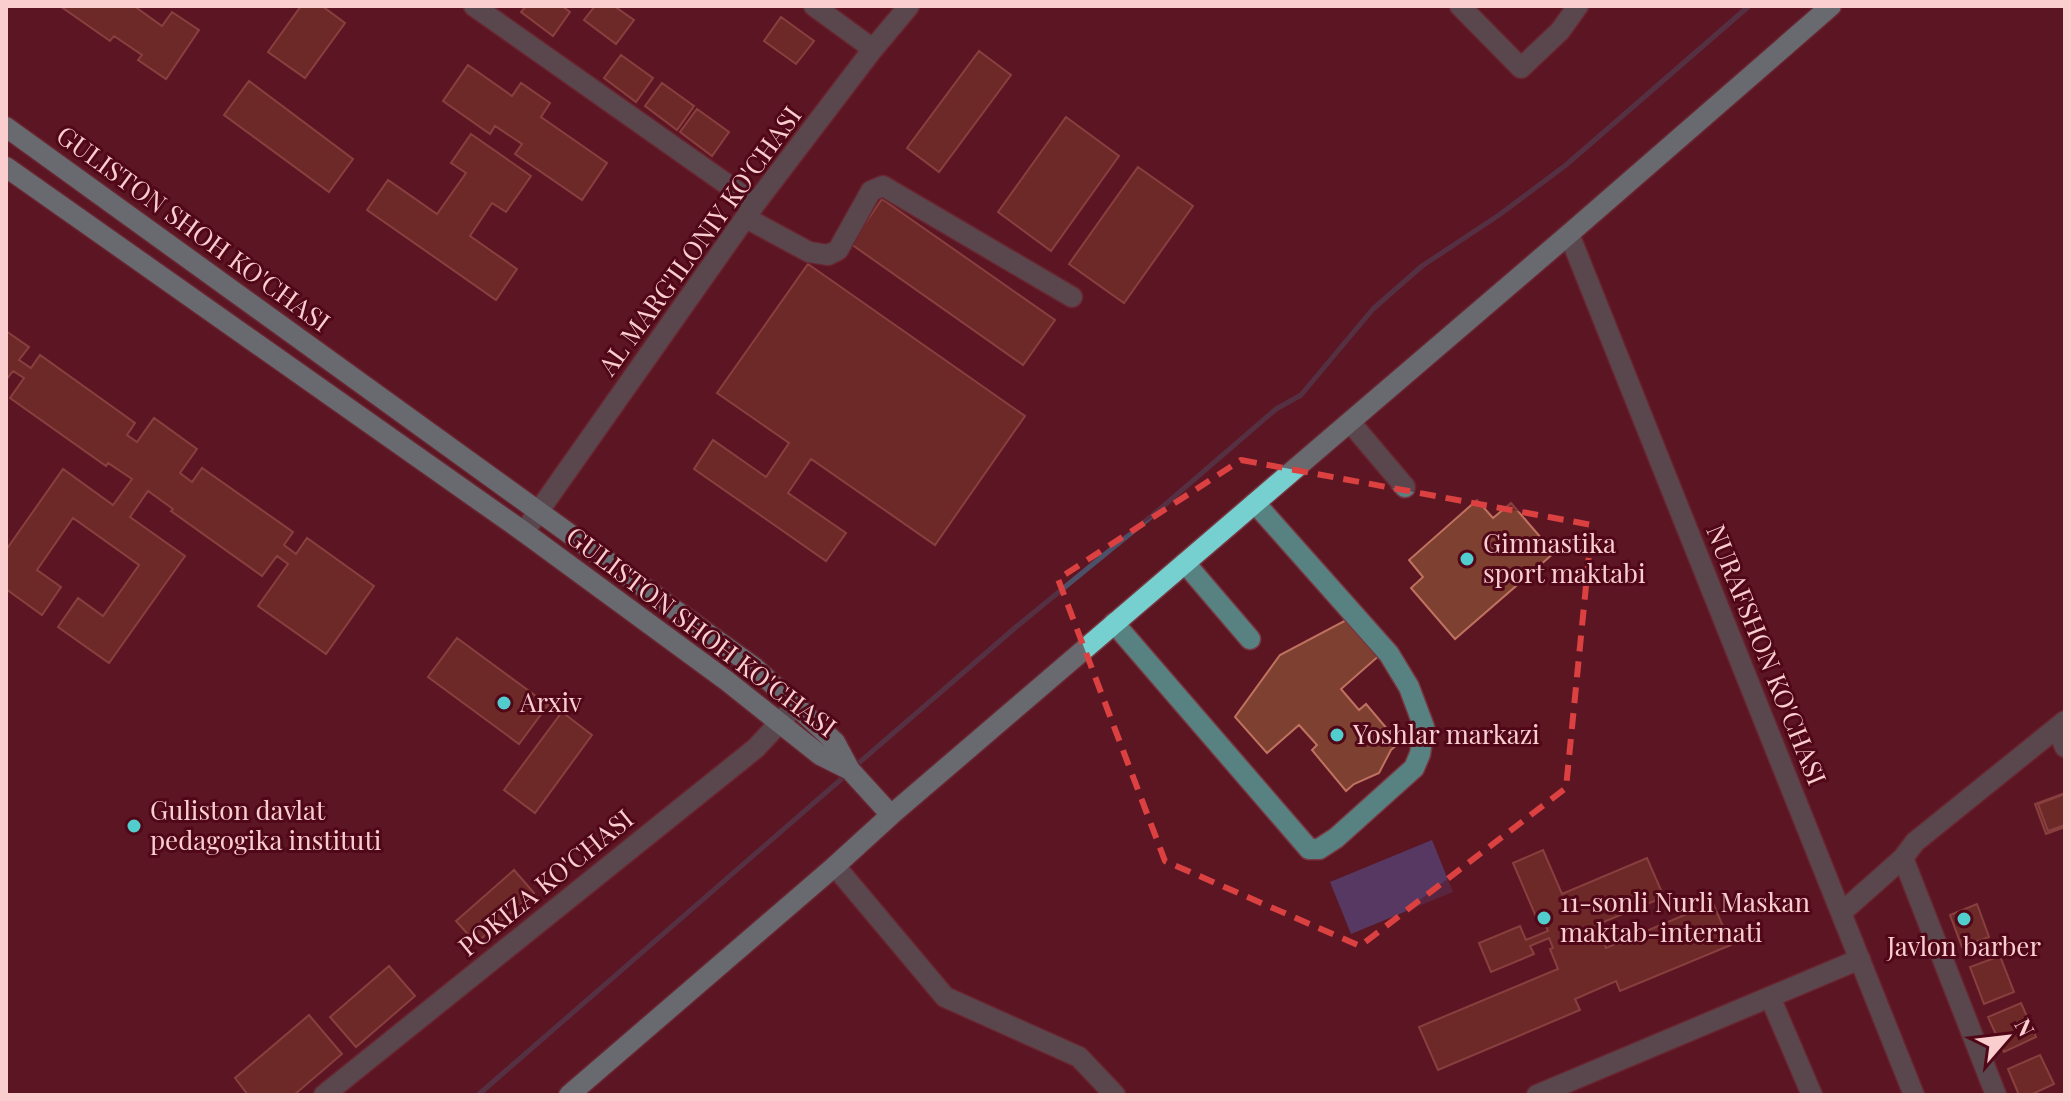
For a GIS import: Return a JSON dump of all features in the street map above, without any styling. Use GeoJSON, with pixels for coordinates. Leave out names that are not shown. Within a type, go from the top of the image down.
{"type":"FeatureCollection","features":[{"type":"Feature","properties":{"kind":"main road"},"geometry":{"type":"LineString","coordinates":[[569,1095],[835,866],[885,808],[1185,563],[1831,6]]}},
{"type":"Feature","properties":{"kind":"main road","name":"GULISTON SHOH KO'CHASI"},"geometry":{"type":"LineString","coordinates":[[6,127],[754,667],[835,742],[850,770]]}},
{"type":"Feature","properties":{"kind":"main road","name":"GULISTON SHOH KO'CHASI"},"geometry":{"type":"LineString","coordinates":[[6,167],[524,532],[727,681],[820,755],[850,770]]}},
{"type":"Feature","properties":{"kind":"main road"},"geometry":{"type":"LineString","coordinates":[[850,770],[885,808]]}},
{"type":"Feature","properties":{"kind":"street"},"geometry":{"type":"LineString","coordinates":[[474,6],[809,252],[828,255],[838,250],[871,191],[883,186],[1072,297]]}},
{"type":"Feature","properties":{"kind":"street"},"geometry":{"type":"LineString","coordinates":[[814,6],[873,49]]}},
{"type":"Feature","properties":{"kind":"street","name":"AL MARG'ILONIY KO'CHASI"},"geometry":{"type":"LineString","coordinates":[[524,532],[751,211],[909,6]]}},
{"type":"Feature","properties":{"kind":"street"},"geometry":{"type":"LineString","coordinates":[[1460,6],[1521,68],[1560,31],[1578,6]]}},
{"type":"Feature","properties":{"kind":"street","name":"NURAFSHON KO'CHASI"},"geometry":{"type":"LineString","coordinates":[[1569,234],[1914,1095]]}},
{"type":"Feature","properties":{"kind":"street"},"geometry":{"type":"LineString","coordinates":[[1350,422],[1405,487]]}},
{"type":"Feature","properties":{"kind":"street"},"geometry":{"type":"LineString","coordinates":[[1114,623],[1309,849],[1319,849],[1336,838],[1414,768],[1420,754],[1424,727],[1409,687],[1389,654],[1255,503]]}},
{"type":"Feature","properties":{"kind":"street"},"geometry":{"type":"LineString","coordinates":[[1185,563],[1250,639]]}},
{"type":"Feature","properties":{"kind":"street","name":"POKIZA KO'CHASI"},"geometry":{"type":"LineString","coordinates":[[324,1095],[756,748],[796,705]]}},
{"type":"Feature","properties":{"kind":"street"},"geometry":{"type":"LineString","coordinates":[[1841,913],[1903,858],[1915,842],[2062,732]]}},
{"type":"Feature","properties":{"kind":"street"},"geometry":{"type":"LineString","coordinates":[[1903,858],[1996,1095]]}},
{"type":"Feature","properties":{"kind":"street"},"geometry":{"type":"LineString","coordinates":[[835,866],[945,997],[1079,1057],[1115,1095]]}},
{"type":"Feature","properties":{"kind":"street"},"geometry":{"type":"LineString","coordinates":[[1537,1095],[1860,959]]}},
{"type":"Feature","properties":{"kind":"street"},"geometry":{"type":"LineString","coordinates":[[1770,997],[1812,1095]]}},
{"type":"Feature","properties":{"kind":"highlighted area"},"geometry":{"type":"Polygon","coordinates":[[[1241,460],[1592,525],[1566,788],[1360,946],[1165,861],[1058,579],[1241,460]]]}},
{"type":"Feature","properties":{"kind":"shaded area"},"geometry":{"type":"Polygon","coordinates":[[[1432,840],[1453,892],[1351,934],[1330,882],[1432,840]]]}},
{"type":"Feature","properties":{"kind":"building"},"geometry":{"type":"Polygon","coordinates":[[[60,6],[134,6],[162,26],[172,12],[199,30],[166,79],[138,60],[142,55],[114,36],[110,41],[60,6]]]}},
{"type":"Feature","properties":{"kind":"building"},"geometry":{"type":"Polygon","coordinates":[[[301,6],[322,6],[345,23],[305,78],[268,52],[301,6]]]}},
{"type":"Feature","properties":{"kind":"building"},"geometry":{"type":"Polygon","coordinates":[[[526,6],[562,6],[570,12],[553,36],[521,12],[526,6]]]}},
{"type":"Feature","properties":{"kind":"building"},"geometry":{"type":"Polygon","coordinates":[[[595,6],[614,6],[634,20],[616,44],[584,20],[595,6]]]}},
{"type":"Feature","properties":{"kind":"building"},"geometry":{"type":"Polygon","coordinates":[[[781,17],[814,41],[796,64],[764,41],[781,17]]]}},
{"type":"Feature","properties":{"kind":"building"},"geometry":{"type":"Polygon","coordinates":[[[979,51],[1011,75],[939,172],[907,148],[979,51]]]}},
{"type":"Feature","properties":{"kind":"building"},"geometry":{"type":"Polygon","coordinates":[[[621,55],[653,78],[636,102],[604,78],[621,55]]]}},
{"type":"Feature","properties":{"kind":"building"},"geometry":{"type":"Polygon","coordinates":[[[468,65],[512,96],[521,83],[550,103],[541,117],[607,163],[582,200],[515,154],[522,144],[495,126],[490,134],[443,101],[468,65]]]}},
{"type":"Feature","properties":{"kind":"building"},"geometry":{"type":"Polygon","coordinates":[[[249,81],[353,159],[329,192],[224,115],[249,81]]]}},
{"type":"Feature","properties":{"kind":"building"},"geometry":{"type":"Polygon","coordinates":[[[662,83],[694,106],[677,130],[645,106],[662,83]]]}},
{"type":"Feature","properties":{"kind":"building"},"geometry":{"type":"Polygon","coordinates":[[[697,109],[729,132],[712,156],[680,132],[697,109]]]}},
{"type":"Feature","properties":{"kind":"building"},"geometry":{"type":"Polygon","coordinates":[[[1066,117],[1119,156],[1051,251],[998,212],[1066,117]]]}},
{"type":"Feature","properties":{"kind":"building"},"geometry":{"type":"Polygon","coordinates":[[[471,134],[531,176],[506,212],[492,203],[470,236],[517,269],[496,300],[367,210],[388,180],[437,214],[466,173],[451,163],[471,134]]]}},
{"type":"Feature","properties":{"kind":"building"},"geometry":{"type":"Polygon","coordinates":[[[1138,167],[1193,206],[1124,303],[1069,264],[1138,167]]]}},
{"type":"Feature","properties":{"kind":"building"},"geometry":{"type":"Polygon","coordinates":[[[882,199],[1055,320],[1023,365],[851,244],[882,199]]]}},
{"type":"Feature","properties":{"kind":"building"},"geometry":{"type":"Polygon","coordinates":[[[808,264],[1025,416],[935,545],[811,459],[788,493],[846,533],[826,561],[694,469],[713,440],[766,477],[789,443],[717,393],[808,264]]]}},
{"type":"Feature","properties":{"kind":"building"},"geometry":{"type":"Polygon","coordinates":[[[6,331],[29,347],[19,360],[31,368],[40,355],[135,423],[127,435],[137,442],[154,418],[197,449],[180,473],[192,482],[202,468],[293,532],[284,545],[296,554],[307,538],[374,586],[326,654],[258,606],[288,564],[277,556],[262,576],[148,491],[130,517],[185,556],[109,663],[58,627],[78,598],[103,616],[139,565],[73,518],[37,570],[61,587],[42,615],[6,589],[6,550],[63,469],[113,505],[132,479],[108,463],[106,466],[10,398],[24,378],[13,371],[6,380],[6,331]]]}},
{"type":"Feature","properties":{"kind":"building"},"geometry":{"type":"Polygon","coordinates":[[[1477,500],[1493,518],[1511,503],[1554,553],[1455,639],[1411,588],[1423,577],[1409,560],[1477,500]]]}},
{"type":"Feature","properties":{"kind":"building"},"geometry":{"type":"Polygon","coordinates":[[[1350,618],[1381,654],[1341,689],[1359,710],[1366,704],[1399,743],[1391,750],[1379,773],[1346,791],[1312,750],[1317,745],[1299,725],[1267,753],[1235,717],[1280,655],[1350,618]]]}},
{"type":"Feature","properties":{"kind":"building"},"geometry":{"type":"Polygon","coordinates":[[[457,638],[548,705],[519,744],[428,677],[457,638]]]}},
{"type":"Feature","properties":{"kind":"building"},"geometry":{"type":"Polygon","coordinates":[[[562,712],[592,735],[535,813],[504,790],[562,712]]]}},
{"type":"Feature","properties":{"kind":"building"},"geometry":{"type":"Polygon","coordinates":[[[2065,793],[2065,827],[2046,834],[2035,804],[2065,793]]]}},
{"type":"Feature","properties":{"kind":"building"},"geometry":{"type":"Polygon","coordinates":[[[2065,794],[2065,825],[2048,831],[2038,804],[2065,794]]]}},
{"type":"Feature","properties":{"kind":"building"},"geometry":{"type":"Polygon","coordinates":[[[1543,850],[1562,894],[1647,858],[1664,897],[1596,925],[1606,948],[1713,903],[1731,945],[1620,991],[1616,981],[1575,999],[1580,1010],[1438,1070],[1419,1027],[1558,969],[1549,938],[1530,946],[1534,954],[1491,972],[1479,943],[1520,926],[1526,940],[1548,931],[1542,917],[1537,919],[1513,863],[1543,850]]]}},
{"type":"Feature","properties":{"kind":"building"},"geometry":{"type":"Polygon","coordinates":[[[514,870],[534,893],[476,943],[456,921],[514,870]]]}},
{"type":"Feature","properties":{"kind":"building"},"geometry":{"type":"Polygon","coordinates":[[[1977,904],[1989,937],[1962,947],[1950,915],[1977,904]]]}},
{"type":"Feature","properties":{"kind":"building"},"geometry":{"type":"Polygon","coordinates":[[[2000,956],[2014,992],[1984,1004],[1970,967],[2000,956]]]}},
{"type":"Feature","properties":{"kind":"building"},"geometry":{"type":"Polygon","coordinates":[[[389,966],[415,996],[356,1047],[330,1017],[389,966]]]}},
{"type":"Feature","properties":{"kind":"building"},"geometry":{"type":"Polygon","coordinates":[[[2021,1003],[2036,1037],[2004,1052],[1988,1017],[2021,1003]]]}},
{"type":"Feature","properties":{"kind":"building"},"geometry":{"type":"Polygon","coordinates":[[[309,1015],[342,1054],[294,1095],[248,1095],[235,1078],[309,1015]]]}},
{"type":"Feature","properties":{"kind":"building"},"geometry":{"type":"Polygon","coordinates":[[[2040,1055],[2054,1084],[2030,1095],[2019,1095],[2008,1069],[2040,1055]]]}},
{"type":"Feature","properties":{"kind":"waterway"},"geometry":{"type":"LineString","coordinates":[[853,768],[1276,409],[1301,395],[1373,309],[1422,266],[1499,215],[1566,165],[1749,6]]}},
{"type":"Feature","properties":{"kind":"waterway"},"geometry":{"type":"LineString","coordinates":[[478,1095],[846,775]]}},
{"type":"Feature","properties":{"kind":"place","name":"Gimnastika sport maktabi"},"geometry":{"type":"Point","coordinates":[1467,559]}},
{"type":"Feature","properties":{"kind":"place","name":"Arxiv"},"geometry":{"type":"Point","coordinates":[504,703]}},
{"type":"Feature","properties":{"kind":"place","name":"Yoshlar markazi"},"geometry":{"type":"Point","coordinates":[1337,735]}},
{"type":"Feature","properties":{"kind":"place","name":"Guliston davlat pedagogika instituti"},"geometry":{"type":"Point","coordinates":[134,826]}},
{"type":"Feature","properties":{"kind":"place","name":"11-sonli Nurli Maskan maktab-internati"},"geometry":{"type":"Point","coordinates":[1544,918]}},
{"type":"Feature","properties":{"kind":"place","name":"Javlon barber"},"geometry":{"type":"Point","coordinates":[1964,919]}}]}
